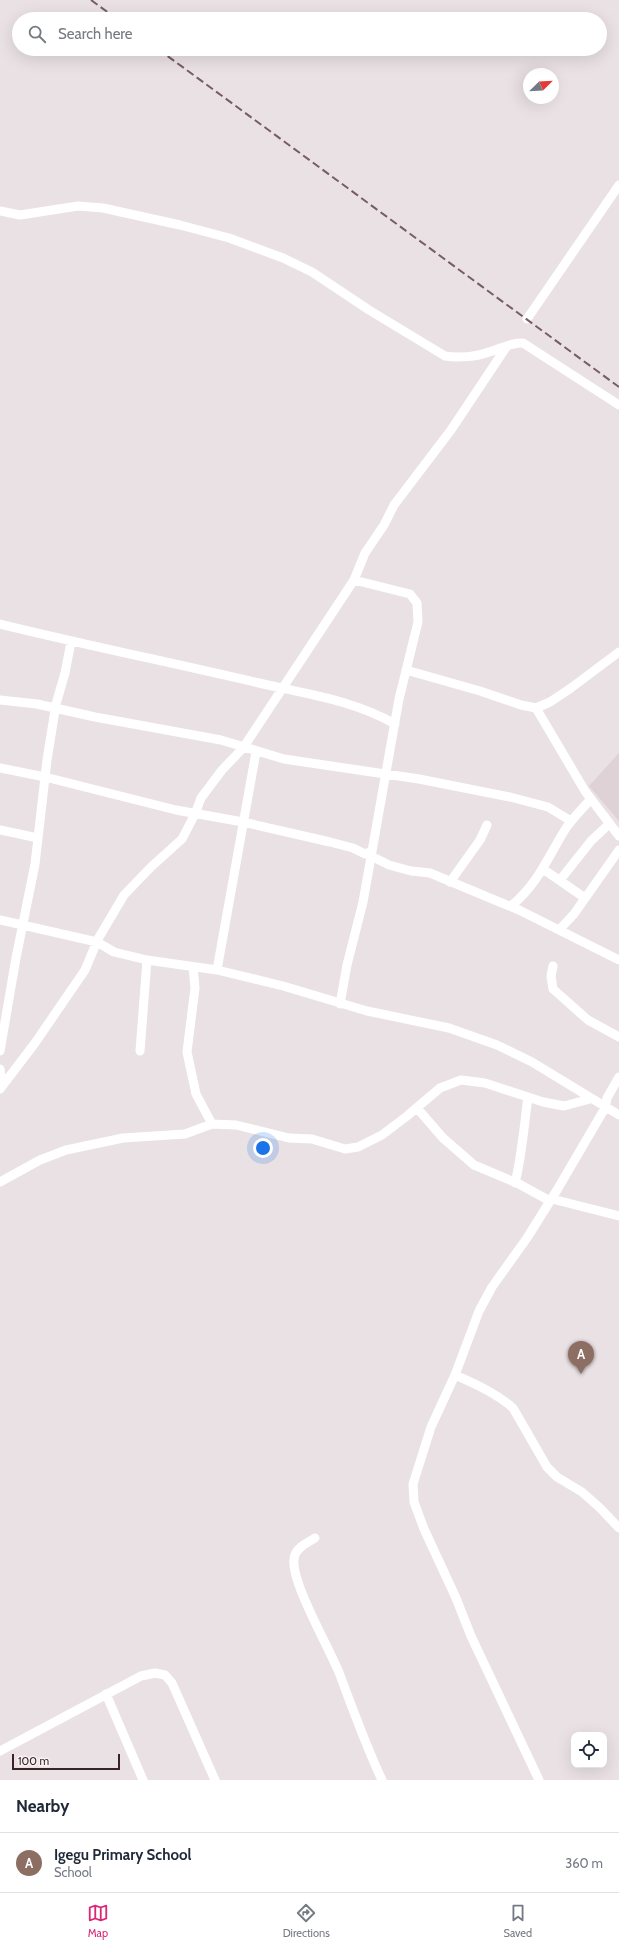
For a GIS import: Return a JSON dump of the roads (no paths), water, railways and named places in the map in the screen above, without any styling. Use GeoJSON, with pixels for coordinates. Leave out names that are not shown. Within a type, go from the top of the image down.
{"type":"FeatureCollection","features":[{"type":"Feature","properties":{"kind":"street"},"geometry":{"type":"LineString","coordinates":[[527,319],[619,185]]}},
{"type":"Feature","properties":{"kind":"street"},"geometry":{"type":"LineString","coordinates":[[0,211],[20,215],[78,206],[103,208],[180,224],[229,238],[283,258],[312,272],[369,310],[444,356],[453,357],[487,353],[518,343],[527,345],[619,405]]}},
{"type":"Feature","properties":{"kind":"street"},"geometry":{"type":"LineString","coordinates":[[1,1087],[73,988],[91,958],[97,942],[124,895],[151,866],[182,839],[195,814],[201,798],[222,770],[243,748],[354,580],[365,554],[384,526],[394,505],[451,430],[507,346]]}},
{"type":"Feature","properties":{"kind":"street"},"geometry":{"type":"LineString","coordinates":[[340,1004],[347,965],[363,902],[370,852],[406,670],[418,622],[417,603],[410,594],[354,580]]}},
{"type":"Feature","properties":{"kind":"street"},"geometry":{"type":"LineString","coordinates":[[0,624],[71,642],[314,694],[357,706],[395,724]]}},
{"type":"Feature","properties":{"kind":"street"},"geometry":{"type":"LineString","coordinates":[[0,1051],[16,958],[24,925],[38,838],[55,709],[65,673],[71,642]]}},
{"type":"Feature","properties":{"kind":"street"},"geometry":{"type":"LineString","coordinates":[[406,670],[480,691],[521,705],[536,708],[550,702],[571,688],[619,652]]}},
{"type":"Feature","properties":{"kind":"street"},"geometry":{"type":"LineString","coordinates":[[0,700],[37,704],[55,709],[221,740],[256,752],[284,759],[419,779],[538,803],[559,812],[571,821]]}},
{"type":"Feature","properties":{"kind":"street"},"geometry":{"type":"LineString","coordinates":[[536,708],[590,800],[619,836]]}},
{"type":"Feature","properties":{"kind":"street"},"geometry":{"type":"LineString","coordinates":[[217,970],[256,752]]}},
{"type":"Feature","properties":{"kind":"street"},"geometry":{"type":"LineString","coordinates":[[0,768],[45,777],[195,814],[243,822],[353,848],[365,854],[370,852]]}},
{"type":"Feature","properties":{"kind":"street"},"geometry":{"type":"LineString","coordinates":[[511,906],[528,891],[543,869],[571,821],[590,800]]}},
{"type":"Feature","properties":{"kind":"street"},"geometry":{"type":"LineString","coordinates":[[560,880],[591,841],[609,824]]}},
{"type":"Feature","properties":{"kind":"street"},"geometry":{"type":"LineString","coordinates":[[450,882],[480,840],[487,825]]}},
{"type":"Feature","properties":{"kind":"street"},"geometry":{"type":"LineString","coordinates":[[0,830],[38,838]]}},
{"type":"Feature","properties":{"kind":"street"},"geometry":{"type":"LineString","coordinates":[[560,929],[585,898],[619,850]]}},
{"type":"Feature","properties":{"kind":"street"},"geometry":{"type":"LineString","coordinates":[[370,852],[373,856],[388,865],[411,871],[430,872],[450,882],[511,906],[560,929],[619,960]]}},
{"type":"Feature","properties":{"kind":"street"},"geometry":{"type":"LineString","coordinates":[[543,869],[585,898]]}},
{"type":"Feature","properties":{"kind":"street"},"geometry":{"type":"LineString","coordinates":[[0,920],[97,942],[114,952],[147,960],[217,970],[283,986],[340,1004],[449,1028],[496,1045],[563,1080],[590,1099],[619,1115]]}},
{"type":"Feature","properties":{"kind":"street"},"geometry":{"type":"LineString","coordinates":[[140,1052],[147,960]]}},
{"type":"Feature","properties":{"kind":"street"},"geometry":{"type":"LineString","coordinates":[[553,966],[551,976],[554,989],[588,1020],[619,1037]]}},
{"type":"Feature","properties":{"kind":"street"},"geometry":{"type":"LineString","coordinates":[[193,967],[195,988],[187,1052],[196,1094],[212,1124]]}},
{"type":"Feature","properties":{"kind":"street"},"geometry":{"type":"LineString","coordinates":[[0,1069],[1,1087]]}},
{"type":"Feature","properties":{"kind":"street"},"geometry":{"type":"LineString","coordinates":[[539,1780],[462,1616],[456,1598],[424,1529],[414,1502],[413,1484],[424,1446],[456,1374],[475,1321],[485,1300],[551,1200],[605,1108],[607,1098],[619,1077]]}},
{"type":"Feature","properties":{"kind":"street"},"geometry":{"type":"LineString","coordinates":[[0,1182],[40,1160],[66,1150],[123,1138],[185,1134],[212,1124],[236,1125],[289,1138],[312,1139],[345,1149],[368,1144],[418,1108],[440,1088],[461,1080],[485,1083],[543,1102],[564,1106],[590,1099]]}},
{"type":"Feature","properties":{"kind":"street"},"geometry":{"type":"LineString","coordinates":[[515,1183],[520,1164],[522,1131],[528,1097]]}},
{"type":"Feature","properties":{"kind":"street"},"geometry":{"type":"LineString","coordinates":[[418,1108],[443,1138],[474,1165],[551,1200],[619,1216]]}},
{"type":"Feature","properties":{"kind":"street"},"geometry":{"type":"LineString","coordinates":[[456,1374],[509,1404],[519,1417],[547,1467],[557,1477],[582,1492],[619,1528]]}},
{"type":"Feature","properties":{"kind":"street"},"geometry":{"type":"LineString","coordinates":[[315,1538],[297,1551],[294,1559],[295,1571],[310,1611],[340,1674],[367,1749],[382,1780]]}},
{"type":"Feature","properties":{"kind":"street"},"geometry":{"type":"LineString","coordinates":[[0,1751],[141,1676],[155,1673],[165,1675],[172,1683],[215,1780]]}},
{"type":"Feature","properties":{"kind":"street"},"geometry":{"type":"LineString","coordinates":[[106,1694],[143,1780]]}},
{"type":"Feature","properties":{"kind":"railway"},"geometry":{"type":"LineString","coordinates":[[91,0],[107,12]]}},
{"type":"Feature","properties":{"kind":"railway"},"geometry":{"type":"LineString","coordinates":[[168,56],[619,387]]}},
{"type":"Feature","properties":{"kind":"place","name":"Igegu Primary School"},"geometry":{"type":"Point","coordinates":[581,1374]}}]}
